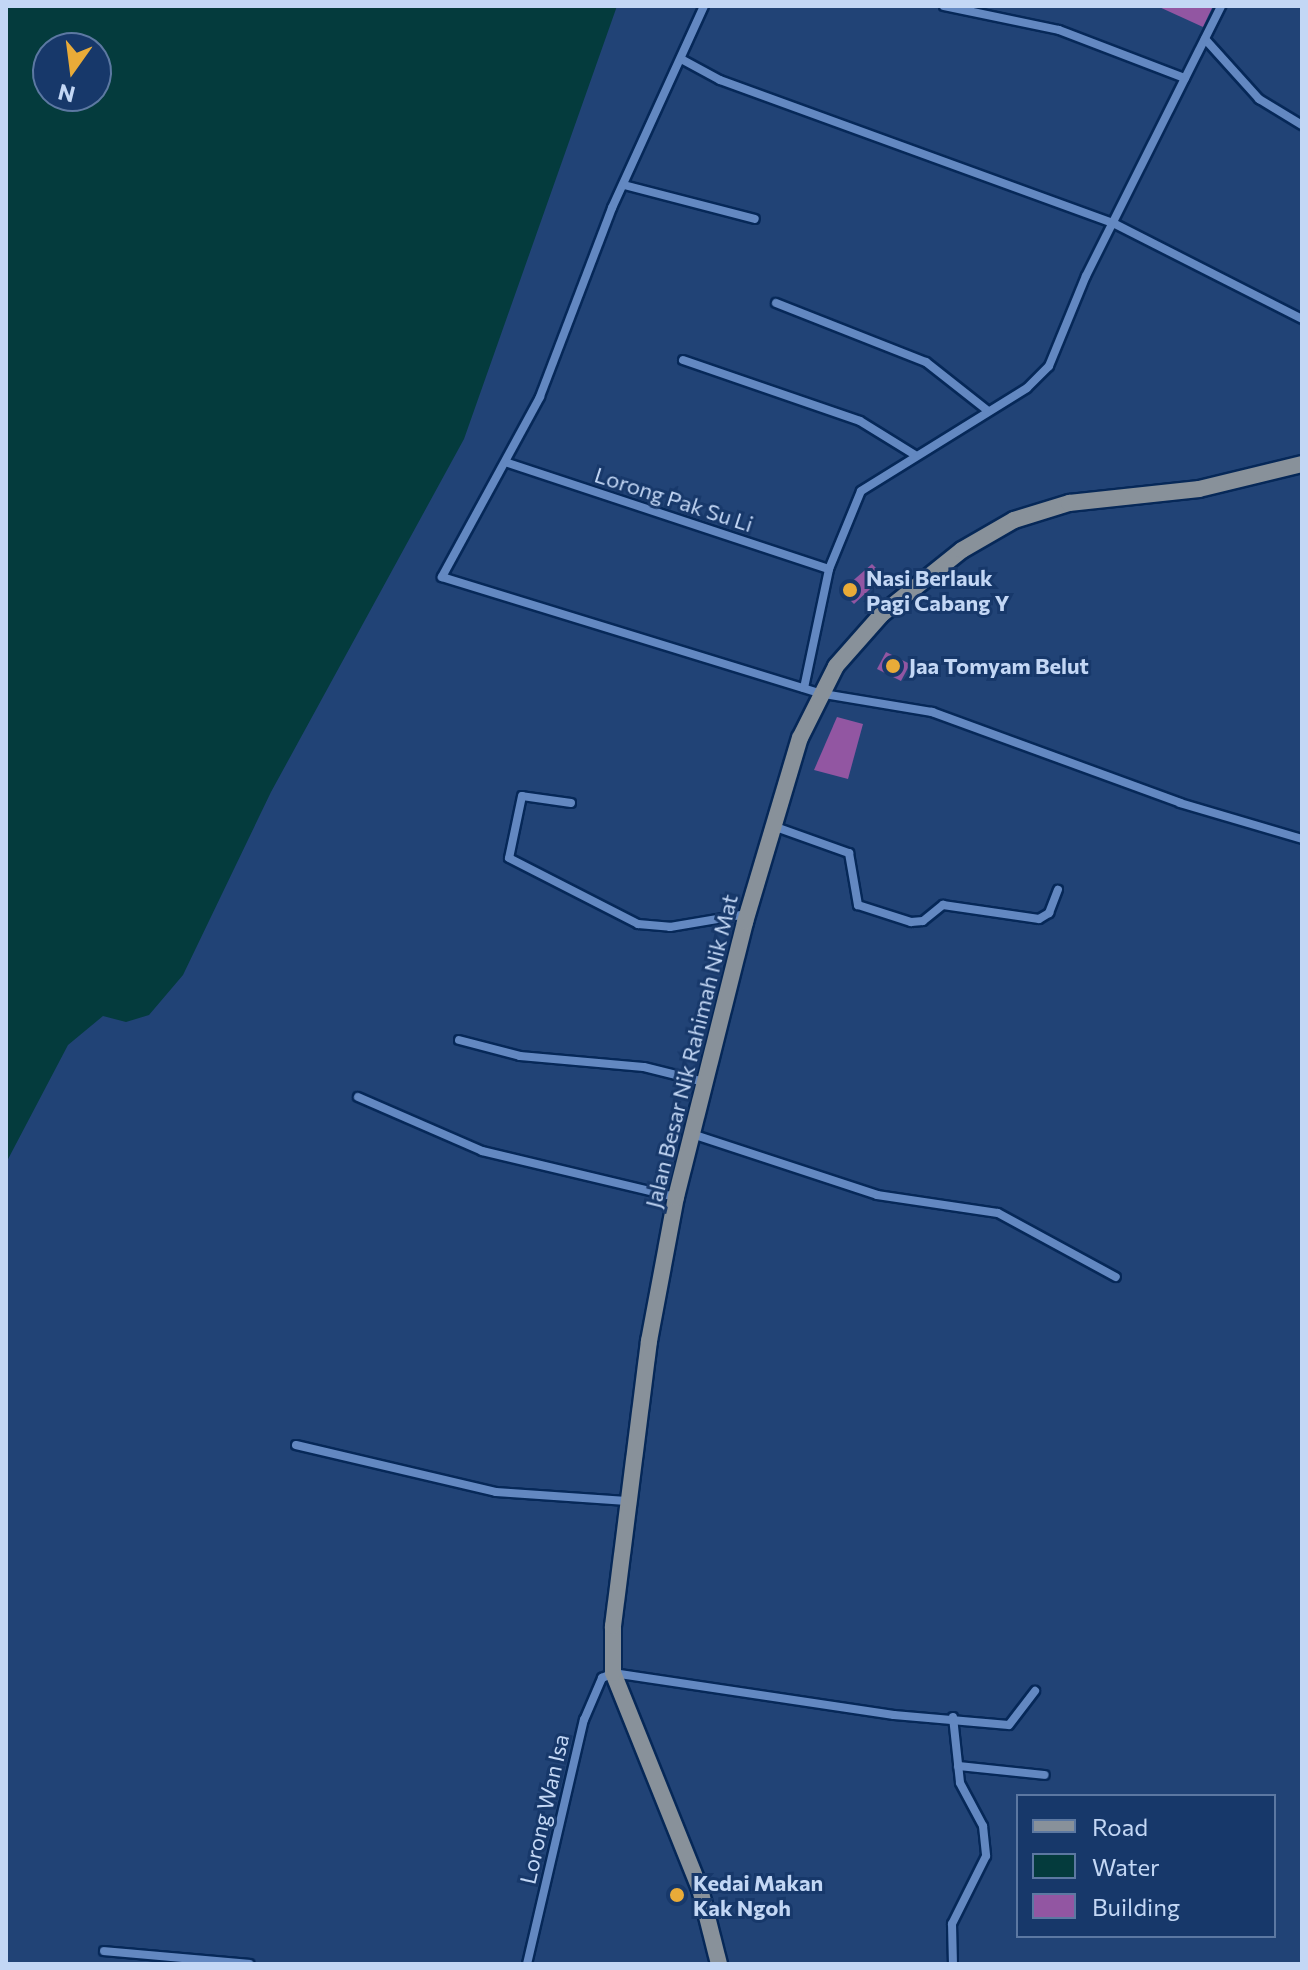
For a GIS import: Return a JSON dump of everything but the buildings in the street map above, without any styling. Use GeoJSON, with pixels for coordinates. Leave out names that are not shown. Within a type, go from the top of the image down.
{"type":"FeatureCollection","features":[{"type":"Feature","properties":{"kind":"street"},"geometry":{"type":"LineString","coordinates":[[704,6],[683,60],[624,185],[508,463],[442,577],[811,691],[932,712],[1194,807],[1302,839]]}},
{"type":"Feature","properties":{"kind":"street"},"geometry":{"type":"LineString","coordinates":[[944,6],[1059,30],[1185,78]]}},
{"type":"Feature","properties":{"kind":"street"},"geometry":{"type":"LineString","coordinates":[[811,691],[829,569],[861,491],[1027,388],[1049,366],[1113,223],[1221,6]]}},
{"type":"Feature","properties":{"kind":"street"},"geometry":{"type":"LineString","coordinates":[[1205,39],[1259,99],[1302,125]]}},
{"type":"Feature","properties":{"kind":"street"},"geometry":{"type":"LineString","coordinates":[[683,60],[720,80],[1113,223],[1302,319]]}},
{"type":"Feature","properties":{"kind":"street"},"geometry":{"type":"LineString","coordinates":[[624,185],[755,219]]}},
{"type":"Feature","properties":{"kind":"street"},"geometry":{"type":"LineString","coordinates":[[776,303],[926,362],[988,411]]}},
{"type":"Feature","properties":{"kind":"street"},"geometry":{"type":"LineString","coordinates":[[683,360],[860,421],[915,455]]}},
{"type":"Feature","properties":{"kind":"street","name":"Lorong Pak Su Li"},"geometry":{"type":"LineString","coordinates":[[508,463],[829,569]]}},
{"type":"Feature","properties":{"kind":"street","name":"Jalan Besar Nik Rahimah Nik Mat"},"geometry":{"type":"LineString","coordinates":[[719,1964],[700,1889],[613,1673],[627,1501],[676,1197],[747,914],[811,691],[857,641],[921,580],[1014,520],[1069,503],[1199,489],[1302,464]]}},
{"type":"Feature","properties":{"kind":"street"},"geometry":{"type":"LineString","coordinates":[[571,803],[522,796],[509,858],[638,924],[670,927],[747,914]]}},
{"type":"Feature","properties":{"kind":"street"},"geometry":{"type":"LineString","coordinates":[[772,825],[849,853],[858,905],[911,922],[923,921],[943,905],[1039,919],[1049,913],[1058,890]]}},
{"type":"Feature","properties":{"kind":"street"},"geometry":{"type":"LineString","coordinates":[[459,1040],[520,1056],[644,1067],[704,1082]]}},
{"type":"Feature","properties":{"kind":"street"},"geometry":{"type":"LineString","coordinates":[[358,1097],[482,1151],[676,1197]]}},
{"type":"Feature","properties":{"kind":"street"},"geometry":{"type":"LineString","coordinates":[[690,1134],[877,1195],[998,1213],[1116,1277]]}},
{"type":"Feature","properties":{"kind":"street"},"geometry":{"type":"LineString","coordinates":[[296,1445],[496,1492],[627,1501]]}},
{"type":"Feature","properties":{"kind":"street"},"geometry":{"type":"LineString","coordinates":[[613,1673],[894,1715],[953,1717],[1009,1725],[1035,1691]]}},
{"type":"Feature","properties":{"kind":"street","name":"Lorong Wan Isa"},"geometry":{"type":"LineString","coordinates":[[527,1964],[587,1707],[595,1687],[613,1673]]}},
{"type":"Feature","properties":{"kind":"street"},"geometry":{"type":"LineString","coordinates":[[953,1717],[958,1766],[983,1826],[986,1856],[952,1924],[953,1964]]}},
{"type":"Feature","properties":{"kind":"street"},"geometry":{"type":"LineString","coordinates":[[958,1766],[1045,1775]]}},
{"type":"Feature","properties":{"kind":"street"},"geometry":{"type":"LineString","coordinates":[[104,1951],[249,1964]]}},
{"type":"Feature","properties":{"kind":"water"},"geometry":{"type":"Polygon","coordinates":[[[6,6],[617,6],[464,439],[271,792],[183,975],[149,1015],[126,1022],[103,1016],[68,1045],[6,1163],[6,6]]]}},
{"type":"Feature","properties":{"kind":"place","name":"Nasi Berlauk Pagi Cabang Y"},"geometry":{"type":"Point","coordinates":[850,590]}},
{"type":"Feature","properties":{"kind":"place","name":"Jaa Tomyam Belut"},"geometry":{"type":"Point","coordinates":[893,666]}},
{"type":"Feature","properties":{"kind":"place","name":"Kedai Makan Kak Ngoh"},"geometry":{"type":"Point","coordinates":[677,1895]}}]}
